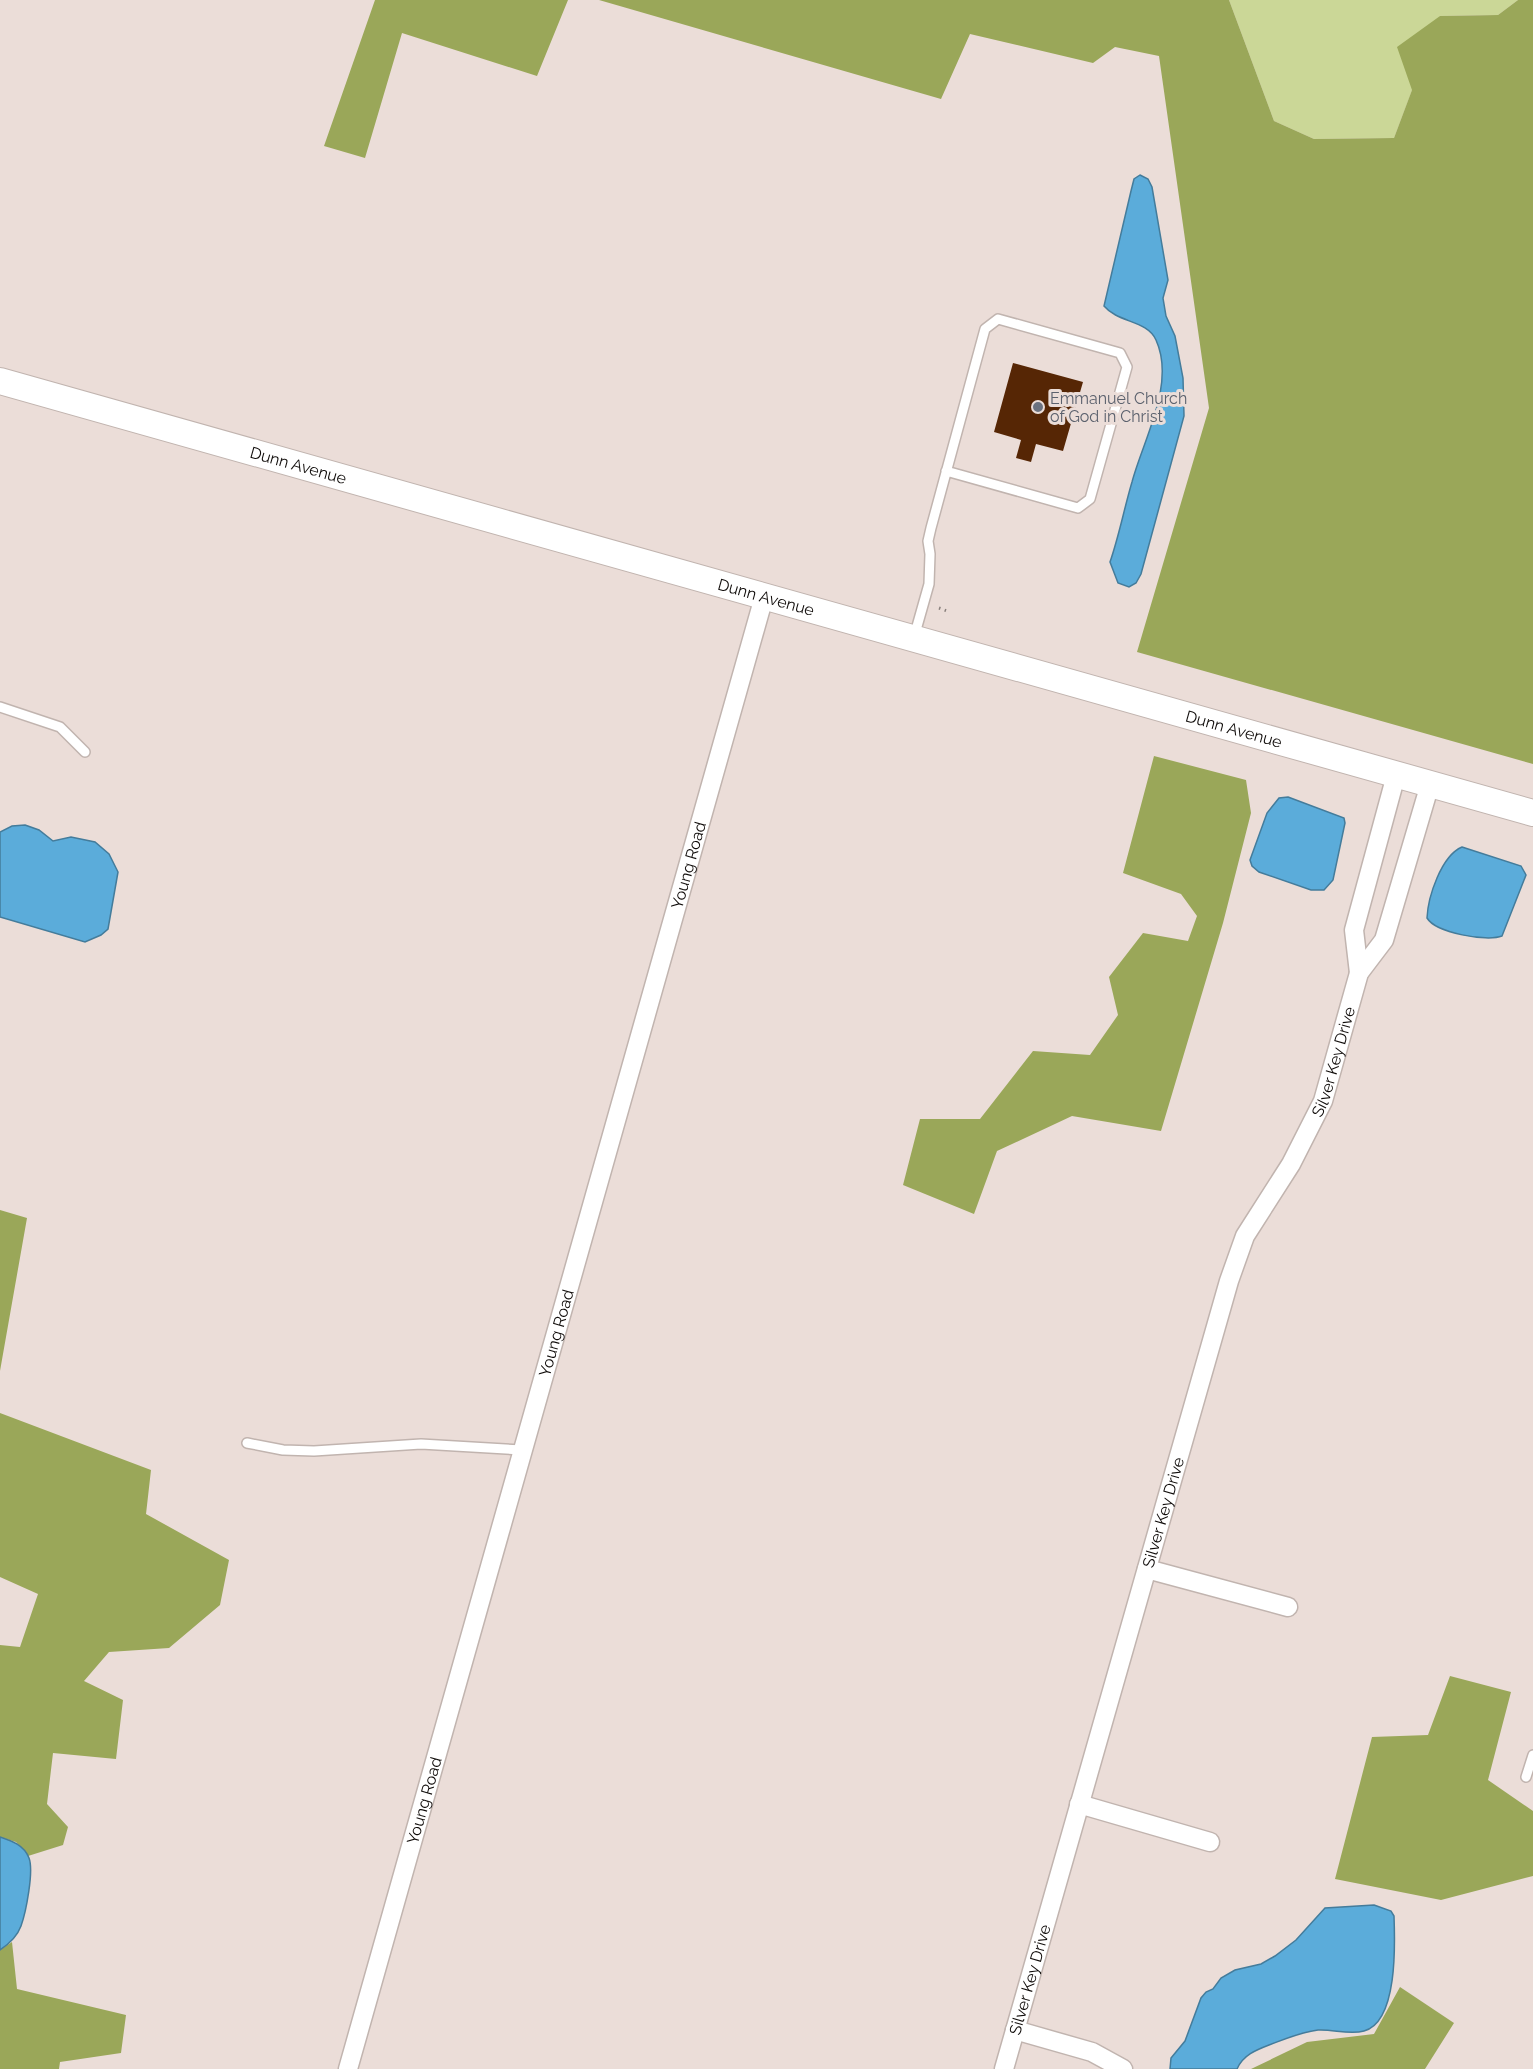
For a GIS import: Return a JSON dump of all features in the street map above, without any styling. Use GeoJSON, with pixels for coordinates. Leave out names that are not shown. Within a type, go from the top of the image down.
{"type":"FeatureCollection","features":[{"type":"Feature","properties":{"kind":"main road","name":"Dunn Avenue"},"geometry":{"type":"LineString","coordinates":[[0,381],[1533,813]]}},
{"type":"Feature","properties":{"kind":"street","name":"Young Road"},"geometry":{"type":"LineString","coordinates":[[348,2069],[764,597]]}},
{"type":"Feature","properties":{"kind":"street","name":"Silver Key Drive"},"geometry":{"type":"LineString","coordinates":[[1359,973],[1354,930],[1396,775]]}},
{"type":"Feature","properties":{"kind":"street","name":"Silver Key Drive"},"geometry":{"type":"LineString","coordinates":[[1004,2069],[1241,1245],[1292,1164],[1323,1101],[1359,973],[1384,940],[1430,784]]}},
{"type":"Feature","properties":{"kind":"street"},"geometry":{"type":"LineString","coordinates":[[1147,1569],[1288,1607]]}},
{"type":"Feature","properties":{"kind":"street"},"geometry":{"type":"LineString","coordinates":[[1079,1804],[1210,1842]]}},
{"type":"Feature","properties":{"kind":"street"},"geometry":{"type":"LineString","coordinates":[[1015,2030],[1092,2052],[1123,2069]]}},
{"type":"Feature","properties":{"kind":"lane"},"geometry":{"type":"LineString","coordinates":[[913,639],[931,571],[928,541],[946,471],[985,329],[998,320],[1120,353],[1127,367],[1090,499],[1078,508],[946,471]]}},
{"type":"Feature","properties":{"kind":"lane"},"geometry":{"type":"LineString","coordinates":[[0,707],[60,728],[85,752]]}},
{"type":"Feature","properties":{"kind":"lane"},"geometry":{"type":"LineString","coordinates":[[247,1443],[283,1450],[314,1451],[421,1444],[522,1450]]}},
{"type":"Feature","properties":{"kind":"lane"},"geometry":{"type":"LineString","coordinates":[[1526,1777],[1533,1755]]}},
{"type":"Feature","properties":{"kind":"path"},"geometry":{"type":"LineString","coordinates":[[939,608],[950,612]]}},
{"type":"Feature","properties":{"kind":"green space"},"geometry":{"type":"Polygon","coordinates":[[[375,0],[568,0],[537,76],[402,33],[365,158],[324,146],[375,0]]]}},
{"type":"Feature","properties":{"kind":"green space"},"geometry":{"type":"Polygon","coordinates":[[[599,0],[1229,0],[1274,121],[1314,139],[1394,138],[1412,90],[1397,47],[1440,16],[1498,15],[1518,0],[1533,0],[1533,764],[1137,652],[1209,408],[1159,56],[1115,47],[1093,63],[970,34],[941,99],[599,0]]]}},
{"type":"Feature","properties":{"kind":"green space"},"geometry":{"type":"Polygon","coordinates":[[[1229,0],[1518,0],[1498,15],[1440,16],[1394,138],[1314,139],[1274,121],[1229,0]]]}},
{"type":"Feature","properties":{"kind":"green space"},"geometry":{"type":"Polygon","coordinates":[[[1154,756],[1246,780],[1251,813],[1223,923],[1161,1131],[1072,1116],[997,1151],[974,1214],[903,1185],[920,1119],[980,1119],[1033,1051],[1090,1055],[1118,1015],[1109,977],[1143,933],[1188,941],[1197,916],[1181,894],[1123,873],[1154,756]]]}},
{"type":"Feature","properties":{"kind":"green space"},"geometry":{"type":"Polygon","coordinates":[[[0,1210],[27,1218],[0,1371],[0,1210]]]}},
{"type":"Feature","properties":{"kind":"green space"},"geometry":{"type":"Polygon","coordinates":[[[0,1413],[151,1470],[146,1514],[229,1560],[220,1605],[169,1648],[109,1652],[84,1681],[123,1700],[116,1759],[53,1753],[47,1804],[68,1827],[63,1845],[28,1856],[16,1842],[0,1837],[0,1645],[20,1647],[38,1594],[0,1577],[0,1413]]]}},
{"type":"Feature","properties":{"kind":"green space"},"geometry":{"type":"Polygon","coordinates":[[[1450,1676],[1511,1692],[1488,1780],[1533,1811],[1533,1876],[1441,1900],[1335,1879],[1372,1737],[1428,1735],[1450,1676]]]}},
{"type":"Feature","properties":{"kind":"green space"},"geometry":{"type":"Polygon","coordinates":[[[12,1942],[17,1989],[126,2015],[121,2053],[60,2062],[59,2069],[0,2069],[0,1950],[12,1942]]]}},
{"type":"Feature","properties":{"kind":"green space"},"geometry":{"type":"Polygon","coordinates":[[[1400,1987],[1454,2023],[1425,2069],[1251,2069],[1307,2042],[1374,2034],[1400,1987]]]}},
{"type":"Feature","properties":{"kind":"water"},"geometry":{"type":"Polygon","coordinates":[[[1140,175],[1148,179],[1152,187],[1168,280],[1163,298],[1166,316],[1175,336],[1183,378],[1184,416],[1141,574],[1136,583],[1129,587],[1118,583],[1110,562],[1132,482],[1156,412],[1162,375],[1161,357],[1152,333],[1117,316],[1104,306],[1134,179],[1140,175]]]}},
{"type":"Feature","properties":{"kind":"water"},"geometry":{"type":"Polygon","coordinates":[[[1288,797],[1344,818],[1345,823],[1333,880],[1324,890],[1311,890],[1259,872],[1252,866],[1250,860],[1267,813],[1279,798],[1288,797]]]}},
{"type":"Feature","properties":{"kind":"water"},"geometry":{"type":"Polygon","coordinates":[[[25,825],[39,830],[53,841],[71,837],[95,842],[109,854],[118,872],[108,929],[101,935],[85,942],[0,917],[0,832],[12,826],[25,825]]]}},
{"type":"Feature","properties":{"kind":"water"},"geometry":{"type":"Polygon","coordinates":[[[1462,847],[1521,866],[1526,875],[1502,936],[1485,938],[1462,935],[1440,928],[1427,918],[1437,878],[1448,859],[1462,847]]]}},
{"type":"Feature","properties":{"kind":"water"},"geometry":{"type":"Polygon","coordinates":[[[0,1837],[24,1850],[29,1858],[31,1872],[21,1926],[12,1940],[0,1950],[0,1837]]]}},
{"type":"Feature","properties":{"kind":"water"},"geometry":{"type":"Polygon","coordinates":[[[1374,1905],[1391,1911],[1394,1916],[1394,1962],[1389,1998],[1375,2025],[1358,2032],[1318,2030],[1305,2032],[1250,2054],[1237,2069],[1170,2069],[1171,2058],[1185,2041],[1201,1998],[1213,1989],[1221,1978],[1235,1970],[1261,1964],[1275,1956],[1296,1940],[1325,1908],[1374,1905]]]}},
{"type":"Feature","properties":{"kind":"building","name":"Emmanuel Church of God in Christ"},"geometry":{"type":"Polygon","coordinates":[[[1013,363],[1083,382],[1063,451],[1036,444],[1031,462],[1016,458],[1021,440],[994,432],[1013,363]]]}},
{"type":"Feature","properties":{"kind":"place","name":"Emmanuel Church of God in Christ"},"geometry":{"type":"Point","coordinates":[1038,407]}}]}
